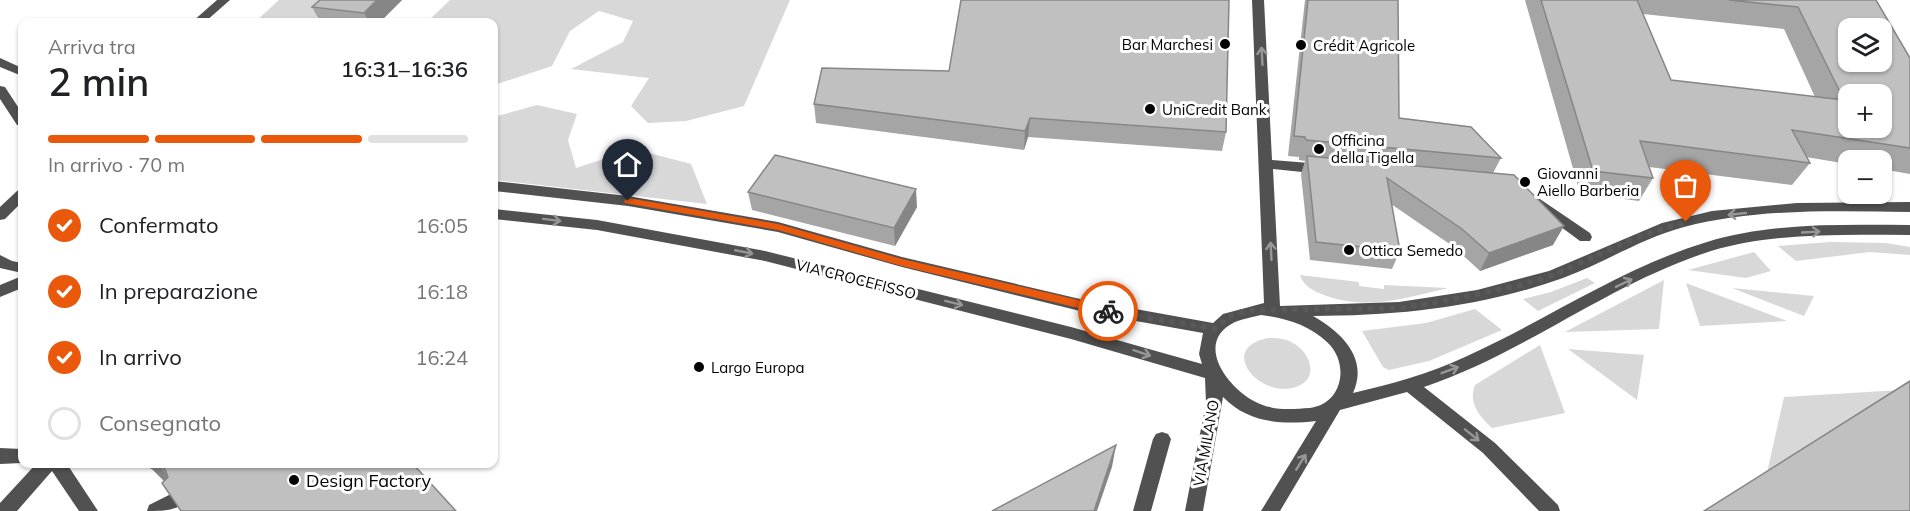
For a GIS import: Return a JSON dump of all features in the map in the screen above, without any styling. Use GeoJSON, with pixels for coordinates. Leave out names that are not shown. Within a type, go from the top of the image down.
{"type":"FeatureCollection","features":[{"type":"Feature","properties":{"kind":"street"},"geometry":{"type":"LineString","coordinates":[[203,18],[224,0]]}},
{"type":"Feature","properties":{"kind":"street"},"geometry":{"type":"LineString","coordinates":[[1258,0],[1266,164],[1279,310]]}},
{"type":"Feature","properties":{"kind":"street"},"geometry":{"type":"LineString","coordinates":[[0,62],[18,70]]}},
{"type":"Feature","properties":{"kind":"street"},"geometry":{"type":"LineString","coordinates":[[0,90],[18,116]]}},
{"type":"Feature","properties":{"kind":"street"},"geometry":{"type":"LineString","coordinates":[[1266,164],[1331,170]]}},
{"type":"Feature","properties":{"kind":"street","name":"VIA CROCEFISSO"},"geometry":{"type":"LineString","coordinates":[[498,186],[639,202],[778,227],[902,262],[1080,305],[1215,329]]}},
{"type":"Feature","properties":{"kind":"street"},"geometry":{"type":"LineString","coordinates":[[1516,188],[1585,237]]}},
{"type":"Feature","properties":{"kind":"street"},"geometry":{"type":"LineString","coordinates":[[0,215],[18,198]]}},
{"type":"Feature","properties":{"kind":"street"},"geometry":{"type":"LineString","coordinates":[[1279,310],[1304,318],[1321,328],[1335,340],[1345,356],[1350,379],[1345,393],[1328,410],[1305,417],[1279,417],[1261,413],[1243,404],[1222,388],[1213,374],[1207,350],[1215,329],[1230,316],[1239,312],[1279,310],[1399,308],[1521,285],[1556,274],[1635,238],[1686,222],[1766,211],[1858,206],[1910,207]]}},
{"type":"Feature","properties":{"kind":"street","name":"VIA CROCEFISSO"},"geometry":{"type":"LineString","coordinates":[[498,213],[597,225],[765,256],[1101,341],[1213,374]]}},
{"type":"Feature","properties":{"kind":"street"},"geometry":{"type":"LineString","coordinates":[[1270,511],[1334,405],[1410,385],[1472,361],[1656,267],[1703,249],[1754,237],[1784,233],[1910,230]]}},
{"type":"Feature","properties":{"kind":"street"},"geometry":{"type":"LineString","coordinates":[[0,260],[8,266],[18,267]]}},
{"type":"Feature","properties":{"kind":"street"},"geometry":{"type":"LineString","coordinates":[[0,291],[18,284]]}},
{"type":"Feature","properties":{"kind":"street","name":"VIA MILANO"},"geometry":{"type":"LineString","coordinates":[[1194,511],[1215,403],[1213,374]]}},
{"type":"Feature","properties":{"kind":"street"},"geometry":{"type":"LineString","coordinates":[[1410,385],[1489,448],[1551,511]]}},
{"type":"Feature","properties":{"kind":"street"},"geometry":{"type":"LineString","coordinates":[[1142,511],[1162,439]]}},
{"type":"Feature","properties":{"kind":"street"},"geometry":{"type":"LineString","coordinates":[[0,456],[18,456]]}},
{"type":"Feature","properties":{"kind":"street"},"geometry":{"type":"LineString","coordinates":[[5,511],[44,468]]}},
{"type":"Feature","properties":{"kind":"street"},"geometry":{"type":"LineString","coordinates":[[60,468],[89,511]]}},
{"type":"Feature","properties":{"kind":"street"},"geometry":{"type":"LineString","coordinates":[[156,511],[178,498]]}},
{"type":"Feature","properties":{"kind":"shaded area"},"geometry":{"type":"Polygon","coordinates":[[[279,0],[343,0],[319,12],[316,18],[259,18],[279,0]]]}},
{"type":"Feature","properties":{"kind":"shaded area"},"geometry":{"type":"Polygon","coordinates":[[[450,0],[790,0],[744,106],[686,121],[648,123],[631,106],[649,78],[571,69],[623,42],[633,21],[599,11],[570,31],[552,66],[498,84],[498,18],[431,18],[450,0]]]}},
{"type":"Feature","properties":{"kind":"shaded area"},"geometry":{"type":"Polygon","coordinates":[[[537,105],[577,114],[568,140],[576,168],[634,149],[691,164],[707,204],[498,180],[498,116],[537,105]]]}},
{"type":"Feature","properties":{"kind":"shaded area"},"geometry":{"type":"Polygon","coordinates":[[[1830,242],[1886,243],[1910,247],[1910,255],[1870,252],[1796,261],[1778,246],[1830,242]]]}},
{"type":"Feature","properties":{"kind":"shaded area"},"geometry":{"type":"Polygon","coordinates":[[[1754,252],[1771,271],[1746,278],[1688,270],[1754,252]]]}},
{"type":"Feature","properties":{"kind":"shaded area"},"geometry":{"type":"Polygon","coordinates":[[[1300,275],[1359,282],[1359,286],[1384,289],[1384,285],[1448,288],[1386,301],[1355,302],[1340,300],[1317,292],[1307,286],[1300,275]]]}},
{"type":"Feature","properties":{"kind":"shaded area"},"geometry":{"type":"Polygon","coordinates":[[[1587,278],[1595,283],[1538,311],[1523,299],[1551,292],[1587,278]]]}},
{"type":"Feature","properties":{"kind":"shaded area"},"geometry":{"type":"Polygon","coordinates":[[[1664,280],[1659,329],[1565,332],[1664,280]]]}},
{"type":"Feature","properties":{"kind":"shaded area"},"geometry":{"type":"Polygon","coordinates":[[[1686,283],[1787,321],[1700,326],[1686,283]]]}},
{"type":"Feature","properties":{"kind":"shaded area"},"geometry":{"type":"Polygon","coordinates":[[[1732,288],[1814,296],[1804,316],[1732,288]]]}},
{"type":"Feature","properties":{"kind":"shaded area"},"geometry":{"type":"Polygon","coordinates":[[[1475,309],[1502,330],[1429,361],[1389,370],[1383,367],[1362,331],[1426,323],[1475,309]]]}},
{"type":"Feature","properties":{"kind":"shaded area"},"geometry":{"type":"Polygon","coordinates":[[[1268,338],[1288,341],[1304,353],[1308,359],[1310,373],[1301,385],[1279,389],[1266,385],[1248,370],[1244,360],[1246,351],[1253,343],[1268,338]]]}},
{"type":"Feature","properties":{"kind":"shaded area"},"geometry":{"type":"Polygon","coordinates":[[[1540,345],[1565,413],[1492,428],[1476,409],[1473,398],[1475,385],[1540,345]]]}},
{"type":"Feature","properties":{"kind":"shaded area"},"geometry":{"type":"Polygon","coordinates":[[[1568,349],[1644,355],[1637,400],[1568,349]]]}},
{"type":"Feature","properties":{"kind":"shaded area"},"geometry":{"type":"Polygon","coordinates":[[[1901,390],[1766,477],[1784,397],[1901,390]]]}},
{"type":"Feature","properties":{"kind":"building"},"geometry":{"type":"Polygon","coordinates":[[[320,0],[377,0],[364,13],[312,7],[320,0]]]}},
{"type":"Feature","properties":{"kind":"building"},"geometry":{"type":"Polygon","coordinates":[[[961,0],[1229,0],[1226,132],[1030,118],[1025,131],[814,104],[822,68],[949,71],[961,0]]]}},
{"type":"Feature","properties":{"kind":"building"},"geometry":{"type":"Polygon","coordinates":[[[1308,0],[1398,0],[1399,118],[1471,127],[1501,158],[1306,140],[1305,137],[1294,136],[1308,0]]]}},
{"type":"Feature","properties":{"kind":"building"},"geometry":{"type":"Polygon","coordinates":[[[1541,0],[1637,0],[1671,80],[1838,99],[1838,137],[1792,130],[1810,163],[1640,141],[1653,178],[1593,171],[1541,0]]]}},
{"type":"Feature","properties":{"kind":"building"},"geometry":{"type":"Polygon","coordinates":[[[1729,0],[1876,0],[1887,18],[1838,18],[1838,72],[1892,72],[1892,27],[1910,58],[1910,148],[1844,138],[1892,138],[1892,84],[1838,84],[1838,88],[1798,7],[1729,0]]]}},
{"type":"Feature","properties":{"kind":"building"},"geometry":{"type":"Polygon","coordinates":[[[775,155],[916,189],[894,228],[748,192],[775,155]]]}},
{"type":"Feature","properties":{"kind":"building"},"geometry":{"type":"Polygon","coordinates":[[[1307,156],[1514,175],[1564,226],[1489,253],[1462,229],[1387,178],[1400,251],[1316,242],[1307,156]]]}},
{"type":"Feature","properties":{"kind":"building"},"geometry":{"type":"Polygon","coordinates":[[[1910,381],[1910,511],[1704,511],[1910,381]]]}},
{"type":"Feature","properties":{"kind":"building"},"geometry":{"type":"Polygon","coordinates":[[[1116,445],[1094,511],[992,511],[1116,445]]]}},
{"type":"Feature","properties":{"kind":"building"},"geometry":{"type":"Polygon","coordinates":[[[163,468],[417,468],[456,511],[181,511],[162,483],[168,477],[163,468]]]}},
{"type":"Feature","properties":{"kind":"way so far"},"geometry":{"type":"LineString","coordinates":[[1108,311],[1215,329],[1230,316],[1249,310],[1399,308],[1439,302],[1521,285],[1556,274],[1635,238],[1686,222]]}},
{"type":"Feature","properties":{"kind":"place","name":"Bar Marchesi"},"geometry":{"type":"Point","coordinates":[1225,44]}},
{"type":"Feature","properties":{"kind":"place","name":"Crédit Agricole"},"geometry":{"type":"Point","coordinates":[1301,45]}},
{"type":"Feature","properties":{"kind":"place","name":"UniCredit Bank"},"geometry":{"type":"Point","coordinates":[1150,109]}},
{"type":"Feature","properties":{"kind":"place","name":"Officina della Tigella"},"geometry":{"type":"Point","coordinates":[1319,149]}},
{"type":"Feature","properties":{"kind":"place","name":"Giovanni Aiello Barberia"},"geometry":{"type":"Point","coordinates":[1525,182]}},
{"type":"Feature","properties":{"kind":"place","name":"Ottica Semedo"},"geometry":{"type":"Point","coordinates":[1349,250]}},
{"type":"Feature","properties":{"kind":"place","name":"Largo Europa"},"geometry":{"type":"Point","coordinates":[699,367]}},
{"type":"Feature","properties":{"kind":"place","name":"Design Factory"},"geometry":{"type":"Point","coordinates":[294,480]}},
{"type":"Feature","properties":{"kind":"route"},"geometry":{"type":"LineString","coordinates":[[628,201],[778,227],[902,262],[1108,311]]}}]}
